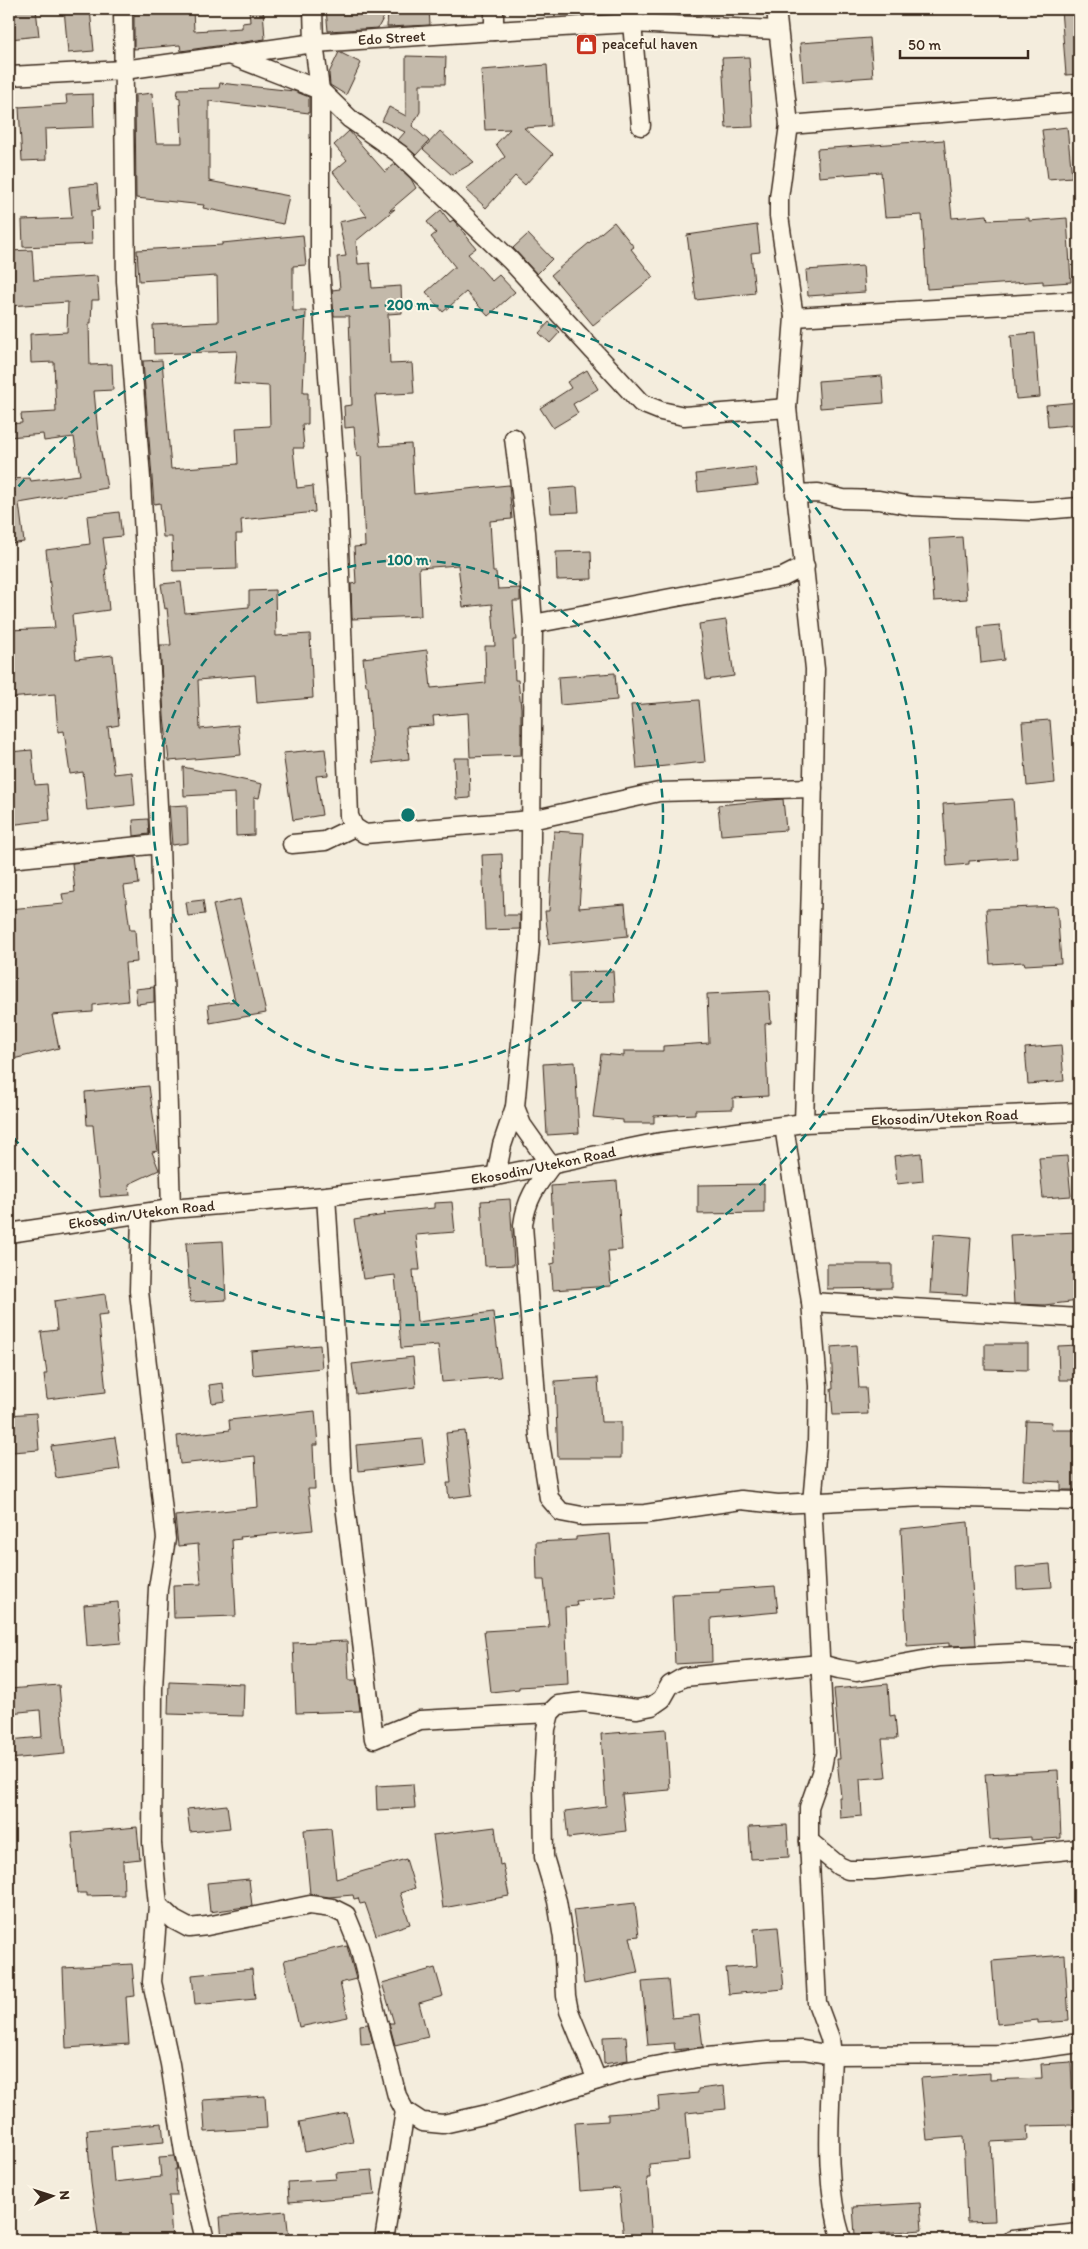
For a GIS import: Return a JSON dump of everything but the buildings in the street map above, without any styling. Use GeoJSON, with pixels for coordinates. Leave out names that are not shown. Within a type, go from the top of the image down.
{"type":"FeatureCollection","features":[{"type":"Feature","properties":{"kind":"street"},"geometry":{"type":"LineString","coordinates":[[122,9],[126,280],[141,478],[160,844],[171,1209]]}},
{"type":"Feature","properties":{"kind":"street"},"geometry":{"type":"LineString","coordinates":[[313,9],[314,43],[320,90],[320,269],[337,495],[349,816],[354,827],[365,834],[531,820],[660,792],[813,788]]}},
{"type":"Feature","properties":{"kind":"street"},"geometry":{"type":"LineString","coordinates":[[494,9],[494,31]]}},
{"type":"Feature","properties":{"kind":"street"},"geometry":{"type":"LineString","coordinates":[[776,9],[789,125],[779,198],[779,216],[794,317],[787,408],[815,669],[804,1123]]}},
{"type":"Feature","properties":{"kind":"street","name":"Edo Street"},"geometry":{"type":"LineString","coordinates":[[9,76],[124,70],[314,43],[494,31],[590,17],[632,24],[777,30]]}},
{"type":"Feature","properties":{"kind":"street"},"geometry":{"type":"LineString","coordinates":[[632,24],[641,126]]}},
{"type":"Feature","properties":{"kind":"street"},"geometry":{"type":"LineString","coordinates":[[228,54],[320,90],[350,119],[400,154],[504,254],[641,403],[661,411],[684,416],[787,408]]}},
{"type":"Feature","properties":{"kind":"street"},"geometry":{"type":"LineString","coordinates":[[789,125],[1079,102]]}},
{"type":"Feature","properties":{"kind":"street"},"geometry":{"type":"LineString","coordinates":[[794,317],[1079,301]]}},
{"type":"Feature","properties":{"kind":"street"},"geometry":{"type":"LineString","coordinates":[[496,1176],[502,1145],[515,1107],[530,944],[533,624],[526,532],[514,438]]}},
{"type":"Feature","properties":{"kind":"street"},"geometry":{"type":"LineString","coordinates":[[796,494],[818,493],[843,499],[879,500],[912,506],[1032,511],[1079,508]]}},
{"type":"Feature","properties":{"kind":"street"},"geometry":{"type":"LineString","coordinates":[[533,624],[783,578],[805,566]]}},
{"type":"Feature","properties":{"kind":"street"},"geometry":{"type":"LineString","coordinates":[[292,844],[325,841],[354,827]]}},
{"type":"Feature","properties":{"kind":"street"},"geometry":{"type":"LineString","coordinates":[[9,859],[160,844]]}},
{"type":"Feature","properties":{"kind":"street"},"geometry":{"type":"LineString","coordinates":[[515,1107],[522,1125],[551,1166],[530,1194],[523,1225],[539,1436],[549,1498],[561,1512],[582,1516],[645,1514],[741,1500],[778,1504],[843,1500],[900,1500],[925,1497],[1079,1501]]}},
{"type":"Feature","properties":{"kind":"street","name":"Ekosodin/Utekon Road"},"geometry":{"type":"LineString","coordinates":[[9,1233],[171,1209],[326,1196],[496,1176],[655,1143],[804,1123],[1079,1112]]}},
{"type":"Feature","properties":{"kind":"street"},"geometry":{"type":"LineString","coordinates":[[784,1126],[811,1302],[818,1386],[817,1446],[812,1503],[825,1752],[821,1773],[809,1807],[808,1841],[817,2003],[830,2038],[832,2055],[828,2161],[832,2205],[842,2240]]}},
{"type":"Feature","properties":{"kind":"street"},"geometry":{"type":"LineString","coordinates":[[326,1196],[342,1481],[374,1739],[420,1720],[550,1713]]}},
{"type":"Feature","properties":{"kind":"street"},"geometry":{"type":"LineString","coordinates":[[141,1214],[139,1291],[166,1539],[158,1588],[153,1689],[152,1843],[158,1905],[152,1982],[170,2064],[184,2152],[205,2240]]}},
{"type":"Feature","properties":{"kind":"street"},"geometry":{"type":"LineString","coordinates":[[811,1302],[1079,1318]]}},
{"type":"Feature","properties":{"kind":"street"},"geometry":{"type":"LineString","coordinates":[[597,2080],[569,2011],[566,1996],[563,1938],[557,1901],[544,1857],[543,1781],[546,1730],[550,1713],[558,1705],[584,1702],[637,1709],[652,1706],[662,1699],[670,1685],[684,1677],[820,1664],[857,1672],[940,1657],[1018,1653],[1079,1656]]}},
{"type":"Feature","properties":{"kind":"street"},"geometry":{"type":"LineString","coordinates":[[808,1841],[838,1866],[848,1870],[873,1870],[1079,1849]]}},
{"type":"Feature","properties":{"kind":"street"},"geometry":{"type":"LineString","coordinates":[[158,1905],[174,1920],[189,1928],[310,1905],[332,1908],[346,1915],[359,1947],[397,2096],[405,2110],[422,2122],[443,2124],[492,2113],[627,2071],[697,2058],[802,2050],[832,2055],[1000,2054],[1079,2042]]}},
{"type":"Feature","properties":{"kind":"street"},"geometry":{"type":"LineString","coordinates":[[155,1944],[174,1920]]}},
{"type":"Feature","properties":{"kind":"street"},"geometry":{"type":"LineString","coordinates":[[384,2240],[405,2110]]}},
{"type":"Feature","properties":{"kind":"street"},"geometry":{"type":"LineString","coordinates":[[1012,2240],[1079,2233]]}},
{"type":"Feature","properties":{"kind":"place","name":"peaceful haven"},"geometry":{"type":"Point","coordinates":[586,44]}}]}
